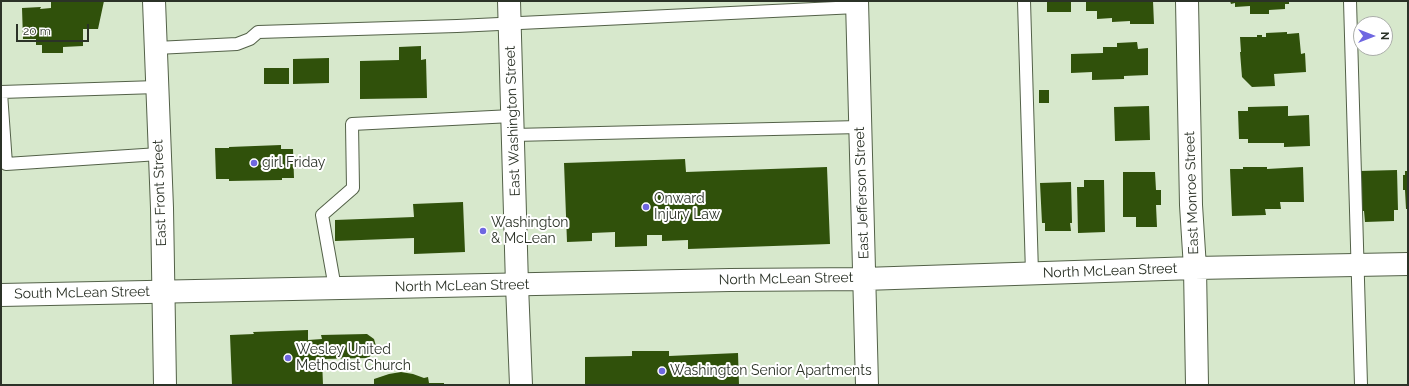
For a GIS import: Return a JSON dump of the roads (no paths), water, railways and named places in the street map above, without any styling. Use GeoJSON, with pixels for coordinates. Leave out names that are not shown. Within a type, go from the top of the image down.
{"type":"FeatureCollection","features":[{"type":"Feature","properties":{"kind":"street","name":"East Front Street"},"geometry":{"type":"LineString","coordinates":[[154,1],[162,208],[166,385]]}},
{"type":"Feature","properties":{"kind":"street","name":"East Washington Street"},"geometry":{"type":"LineString","coordinates":[[509,1],[521,385]]}},
{"type":"Feature","properties":{"kind":"street","name":"East Monroe Street"},"geometry":{"type":"LineString","coordinates":[[1187,1],[1191,205],[1195,268],[1197,385]]}},
{"type":"Feature","properties":{"kind":"street","name":"East Jefferson Street"},"geometry":{"type":"LineString","coordinates":[[857,4],[868,385]]}},
{"type":"Feature","properties":{"kind":"street","name":"North McLean Street"},"geometry":{"type":"LineString","coordinates":[[163,292],[864,278],[1195,268],[1408,264]]}},
{"type":"Feature","properties":{"kind":"street","name":"South McLean Street"},"geometry":{"type":"LineString","coordinates":[[1,294],[163,292]]}},
{"type":"Feature","properties":{"kind":"lane"},"geometry":{"type":"LineString","coordinates":[[1024,1],[1032,273]]}},
{"type":"Feature","properties":{"kind":"lane"},"geometry":{"type":"LineString","coordinates":[[1350,1],[1361,385]]}},
{"type":"Feature","properties":{"kind":"lane"},"geometry":{"type":"LineString","coordinates":[[156,48],[237,44],[250,39],[258,32],[510,24],[857,4]]}},
{"type":"Feature","properties":{"kind":"lane"},"geometry":{"type":"LineString","coordinates":[[157,87],[1,93],[6,164],[159,154]]}},
{"type":"Feature","properties":{"kind":"lane"},"geometry":{"type":"LineString","coordinates":[[335,288],[322,216],[353,188],[352,124],[860,128]]}},
{"type":"Feature","properties":{"kind":"place","name":"girl Friday"},"geometry":{"type":"Point","coordinates":[254,163]}},
{"type":"Feature","properties":{"kind":"place","name":"Onward Injury Law"},"geometry":{"type":"Point","coordinates":[646,207]}},
{"type":"Feature","properties":{"kind":"place","name":"Washington & McLean"},"geometry":{"type":"Point","coordinates":[483,231]}},
{"type":"Feature","properties":{"kind":"place","name":"Wesley United Methodist Church"},"geometry":{"type":"Point","coordinates":[288,358]}},
{"type":"Feature","properties":{"kind":"place","name":"Washington Senior Apartments"},"geometry":{"type":"Point","coordinates":[662,371]}}]}
